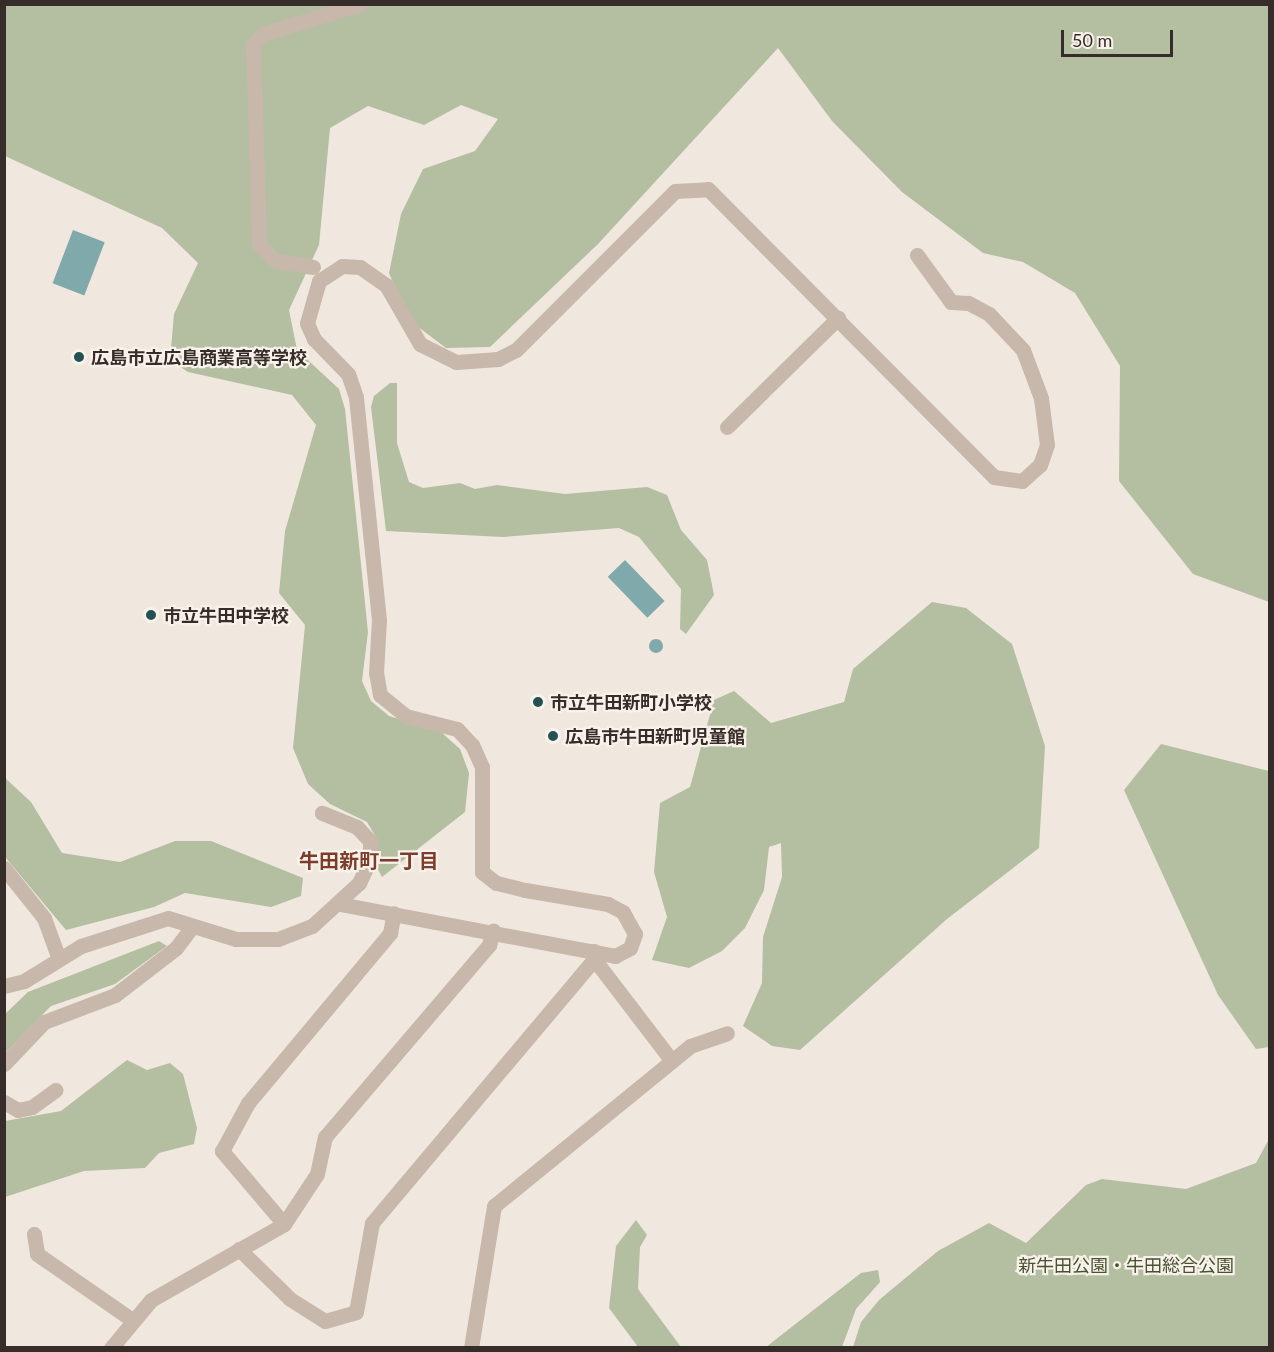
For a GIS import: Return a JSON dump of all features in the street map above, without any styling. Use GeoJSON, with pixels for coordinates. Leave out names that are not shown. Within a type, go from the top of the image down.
{"type":"FeatureCollection","features":[{"type":"Feature","properties":{"kind":"street"},"geometry":{"type":"LineString","coordinates":[[313,267],[274,260],[259,244],[253,44],[265,33],[361,4]]}},
{"type":"Feature","properties":{"kind":"street"},"geometry":{"type":"LineString","coordinates":[[340,904],[493,931],[594,955],[615,956],[630,948],[634,934],[623,912],[496,883],[482,872],[482,767],[457,729],[406,716],[380,695],[376,673],[379,620],[356,397],[348,374],[314,339],[307,323],[312,292],[330,271],[360,267],[373,273],[386,285],[408,331],[435,353],[456,362],[498,359],[516,350],[675,191],[695,187],[722,197],[994,477],[1023,481],[1040,465],[1047,445],[1041,398],[1023,350],[989,314],[968,303],[951,302],[917,255]]}},
{"type":"Feature","properties":{"kind":"street"},"geometry":{"type":"LineString","coordinates":[[727,427],[838,318]]}},
{"type":"Feature","properties":{"kind":"street"},"geometry":{"type":"LineString","coordinates":[[4,986],[24,981],[59,959],[168,918],[191,928],[236,939],[278,939],[312,926],[340,904],[362,875],[370,841],[357,828],[322,813]]}},
{"type":"Feature","properties":{"kind":"street"},"geometry":{"type":"LineString","coordinates":[[4,868],[44,918],[59,959]]}},
{"type":"Feature","properties":{"kind":"street"},"geometry":{"type":"LineString","coordinates":[[284,1224],[222,1151],[248,1103],[390,933],[394,913]]}},
{"type":"Feature","properties":{"kind":"street"},"geometry":{"type":"LineString","coordinates":[[4,1064],[44,1022],[116,995],[176,948],[191,928]]}},
{"type":"Feature","properties":{"kind":"street"},"geometry":{"type":"LineString","coordinates":[[111,1347],[130,1319],[159,1295],[284,1224],[317,1174],[325,1137],[489,945],[493,931]]}},
{"type":"Feature","properties":{"kind":"street"},"geometry":{"type":"LineString","coordinates":[[594,955],[672,1061]]}},
{"type":"Feature","properties":{"kind":"street"},"geometry":{"type":"LineString","coordinates":[[239,1249],[290,1299],[325,1321],[356,1312],[372,1223],[594,955]]}},
{"type":"Feature","properties":{"kind":"street"},"geometry":{"type":"LineString","coordinates":[[471,1347],[494,1206],[690,1046],[727,1033]]}},
{"type":"Feature","properties":{"kind":"street"},"geometry":{"type":"LineString","coordinates":[[4,1102],[18,1110],[32,1107],[55,1090]]}},
{"type":"Feature","properties":{"kind":"street"},"geometry":{"type":"LineString","coordinates":[[34,1234],[37,1254],[130,1319]]}},
{"type":"Feature","properties":{"kind":"green space"},"geometry":{"type":"Polygon","coordinates":[[[5,5],[1269,5],[1269,602],[1193,574],[1119,481],[1120,366],[1075,293],[1023,262],[983,253],[902,192],[832,121],[778,48],[598,244],[490,347],[446,348],[409,320],[389,273],[401,214],[423,169],[475,151],[498,119],[461,105],[424,125],[368,106],[330,128],[319,245],[289,310],[297,350],[339,389],[345,409],[368,632],[362,681],[371,701],[389,716],[441,732],[460,749],[469,773],[465,812],[382,877],[375,864],[377,839],[367,822],[330,804],[308,784],[293,748],[305,625],[279,593],[285,531],[316,425],[292,395],[188,372],[170,360],[174,314],[198,263],[162,228],[5,156],[5,5]]]}},
{"type":"Feature","properties":{"kind":"green space"},"geometry":{"type":"Polygon","coordinates":[[[390,383],[397,383],[397,443],[409,482],[423,488],[460,483],[475,489],[497,485],[565,494],[647,487],[667,495],[681,530],[707,560],[714,595],[686,634],[680,629],[681,589],[639,537],[619,528],[503,537],[386,531],[371,407],[374,396],[390,383]]]}},
{"type":"Feature","properties":{"kind":"green space"},"geometry":{"type":"Polygon","coordinates":[[[932,602],[966,608],[1012,644],[1045,746],[1039,848],[947,919],[800,1050],[772,1046],[743,1026],[762,983],[763,937],[782,877],[781,843],[769,847],[764,890],[745,928],[722,951],[689,968],[652,960],[667,917],[654,872],[660,803],[690,787],[714,700],[734,691],[771,723],[844,702],[853,669],[932,602]]]}},
{"type":"Feature","properties":{"kind":"green space"},"geometry":{"type":"Polygon","coordinates":[[[1161,744],[1269,771],[1269,1047],[1256,1049],[1218,995],[1124,790],[1161,744]]]}},
{"type":"Feature","properties":{"kind":"green space"},"geometry":{"type":"Polygon","coordinates":[[[4,777],[31,802],[62,853],[120,862],[175,841],[211,841],[303,878],[301,896],[271,907],[185,893],[154,907],[66,930],[5,857],[4,777]]]}},
{"type":"Feature","properties":{"kind":"green space"},"geometry":{"type":"Polygon","coordinates":[[[159,941],[167,946],[115,984],[51,1006],[5,1053],[5,1014],[28,992],[159,941]]]}},
{"type":"Feature","properties":{"kind":"green space"},"geometry":{"type":"Polygon","coordinates":[[[127,1060],[147,1070],[170,1063],[183,1074],[197,1128],[194,1144],[159,1153],[145,1168],[84,1171],[5,1197],[5,1121],[61,1111],[127,1060]]]}},
{"type":"Feature","properties":{"kind":"green space","name":"新牛田公園・牛田総合公園"},"geometry":{"type":"Polygon","coordinates":[[[1269,1139],[1269,1347],[853,1347],[861,1322],[879,1300],[938,1251],[989,1223],[1026,1243],[1086,1185],[1102,1179],[1186,1189],[1256,1163],[1269,1139]]]}},
{"type":"Feature","properties":{"kind":"green space"},"geometry":{"type":"Polygon","coordinates":[[[636,1220],[647,1235],[640,1247],[638,1289],[681,1347],[638,1347],[609,1308],[616,1246],[636,1220]]]}},
{"type":"Feature","properties":{"kind":"green space"},"geometry":{"type":"Polygon","coordinates":[[[878,1270],[880,1282],[856,1309],[842,1347],[766,1347],[861,1273],[878,1270]]]}},
{"type":"Feature","properties":{"kind":"water"},"geometry":{"type":"Polygon","coordinates":[[[73,230],[105,242],[84,295],[53,283],[73,230]]]}},
{"type":"Feature","properties":{"kind":"water"},"geometry":{"type":"Polygon","coordinates":[[[625,560],[665,601],[647,618],[608,577],[625,560]]]}},
{"type":"Feature","properties":{"kind":"water"},"geometry":{"type":"Polygon","coordinates":[[[653,639],[659,639],[663,646],[659,653],[653,653],[649,649],[649,643],[653,639]]]}},
{"type":"Feature","properties":{"kind":"place","name":"広島市立広島商業高等学校"},"geometry":{"type":"Point","coordinates":[79,357]}},
{"type":"Feature","properties":{"kind":"place","name":"市立牛田中学校"},"geometry":{"type":"Point","coordinates":[151,615]}},
{"type":"Feature","properties":{"kind":"place","name":"市立牛田新町小学校"},"geometry":{"type":"Point","coordinates":[538,702]}},
{"type":"Feature","properties":{"kind":"place","name":"広島市牛田新町児童館"},"geometry":{"type":"Point","coordinates":[553,736]}},
{"type":"Feature","properties":{"kind":"district","name":"牛田新町一丁目"},"geometry":{"type":"Point","coordinates":[369,860]}}]}
